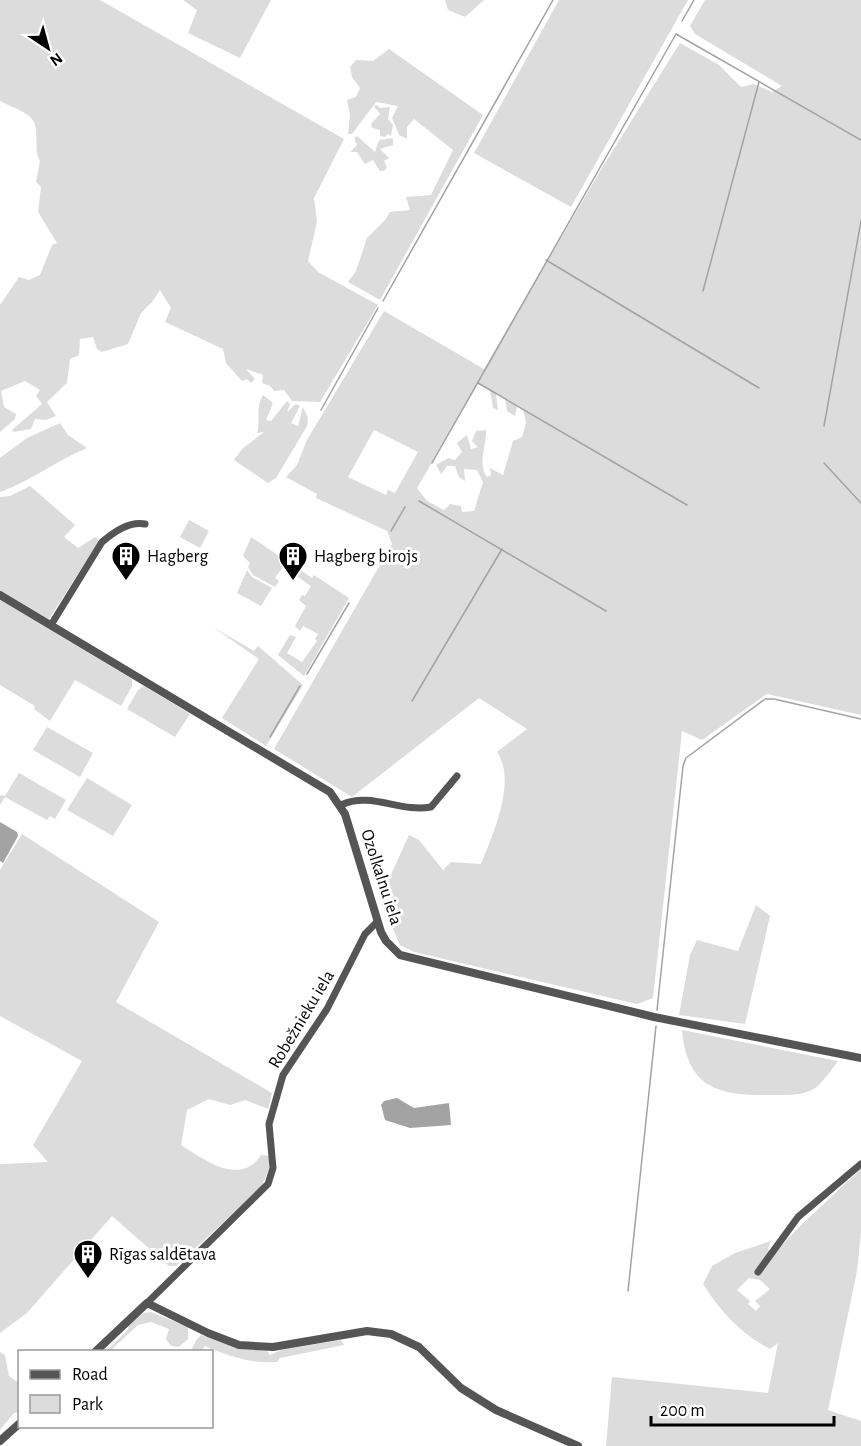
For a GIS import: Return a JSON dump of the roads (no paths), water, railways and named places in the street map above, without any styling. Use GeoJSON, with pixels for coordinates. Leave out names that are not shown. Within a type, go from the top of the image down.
{"type":"FeatureCollection","features":[{"type":"Feature","properties":{"kind":"street"},"geometry":{"type":"LineString","coordinates":[[51,625],[102,542],[112,533],[135,522],[145,524]]}},
{"type":"Feature","properties":{"kind":"street","name":"Ozolkalnu iela"},"geometry":{"type":"LineString","coordinates":[[0,595],[320,784],[341,805],[377,922],[392,949],[409,958],[654,1017],[861,1058]]}},
{"type":"Feature","properties":{"kind":"street"},"geometry":{"type":"LineString","coordinates":[[341,805],[364,799],[410,809],[431,807],[457,776]]}},
{"type":"Feature","properties":{"kind":"street","name":"Robežnieku iela"},"geometry":{"type":"LineString","coordinates":[[147,1302],[268,1185],[273,1168],[269,1124],[283,1075],[327,1009],[369,927],[377,922]]}},
{"type":"Feature","properties":{"kind":"street"},"geometry":{"type":"LineString","coordinates":[[758,1272],[798,1217],[861,1164]]}},
{"type":"Feature","properties":{"kind":"street"},"geometry":{"type":"LineString","coordinates":[[97,1350],[147,1302],[208,1333],[239,1344],[273,1347],[367,1331],[391,1334],[419,1347],[461,1388],[496,1410],[578,1446]]}},
{"type":"Feature","properties":{"kind":"street"},"geometry":{"type":"LineString","coordinates":[[0,1441],[18,1425]]}},
{"type":"Feature","properties":{"kind":"waterway"},"geometry":{"type":"LineString","coordinates":[[383,301],[553,0]]}},
{"type":"Feature","properties":{"kind":"waterway"},"geometry":{"type":"LineString","coordinates":[[682,21],[694,0]]}},
{"type":"Feature","properties":{"kind":"waterway"},"geometry":{"type":"LineString","coordinates":[[432,463],[676,34],[861,140]]}},
{"type":"Feature","properties":{"kind":"waterway"},"geometry":{"type":"LineString","coordinates":[[703,291],[759,82]]}},
{"type":"Feature","properties":{"kind":"waterway"},"geometry":{"type":"LineString","coordinates":[[824,426],[861,221]]}},
{"type":"Feature","properties":{"kind":"waterway"},"geometry":{"type":"LineString","coordinates":[[546,260],[759,388]]}},
{"type":"Feature","properties":{"kind":"waterway"},"geometry":{"type":"LineString","coordinates":[[321,410],[378,308]]}},
{"type":"Feature","properties":{"kind":"waterway"},"geometry":{"type":"LineString","coordinates":[[478,383],[687,505]]}},
{"type":"Feature","properties":{"kind":"waterway"},"geometry":{"type":"LineString","coordinates":[[824,463],[861,503]]}},
{"type":"Feature","properties":{"kind":"waterway"},"geometry":{"type":"LineString","coordinates":[[419,501],[606,611]]}},
{"type":"Feature","properties":{"kind":"waterway"},"geometry":{"type":"LineString","coordinates":[[391,531],[405,507]]}},
{"type":"Feature","properties":{"kind":"waterway"},"geometry":{"type":"LineString","coordinates":[[412,701],[502,549]]}},
{"type":"Feature","properties":{"kind":"waterway"},"geometry":{"type":"LineString","coordinates":[[307,674],[349,603]]}},
{"type":"Feature","properties":{"kind":"waterway"},"geometry":{"type":"LineString","coordinates":[[270,737],[300,686]]}},
{"type":"Feature","properties":{"kind":"waterway"},"geometry":{"type":"LineString","coordinates":[[657,1010],[683,766],[686,758],[765,699],[774,699],[861,719]]}},
{"type":"Feature","properties":{"kind":"waterway"},"geometry":{"type":"LineString","coordinates":[[628,1291],[656,1026]]}},
{"type":"Feature","properties":{"kind":"place","name":"Hagberg"},"geometry":{"type":"Point","coordinates":[126,582]}},
{"type":"Feature","properties":{"kind":"place","name":"Hagberg birojs"},"geometry":{"type":"Point","coordinates":[293,582]}},
{"type":"Feature","properties":{"kind":"place","name":"Rīgas saldētava"},"geometry":{"type":"Point","coordinates":[88,1280]}}]}
